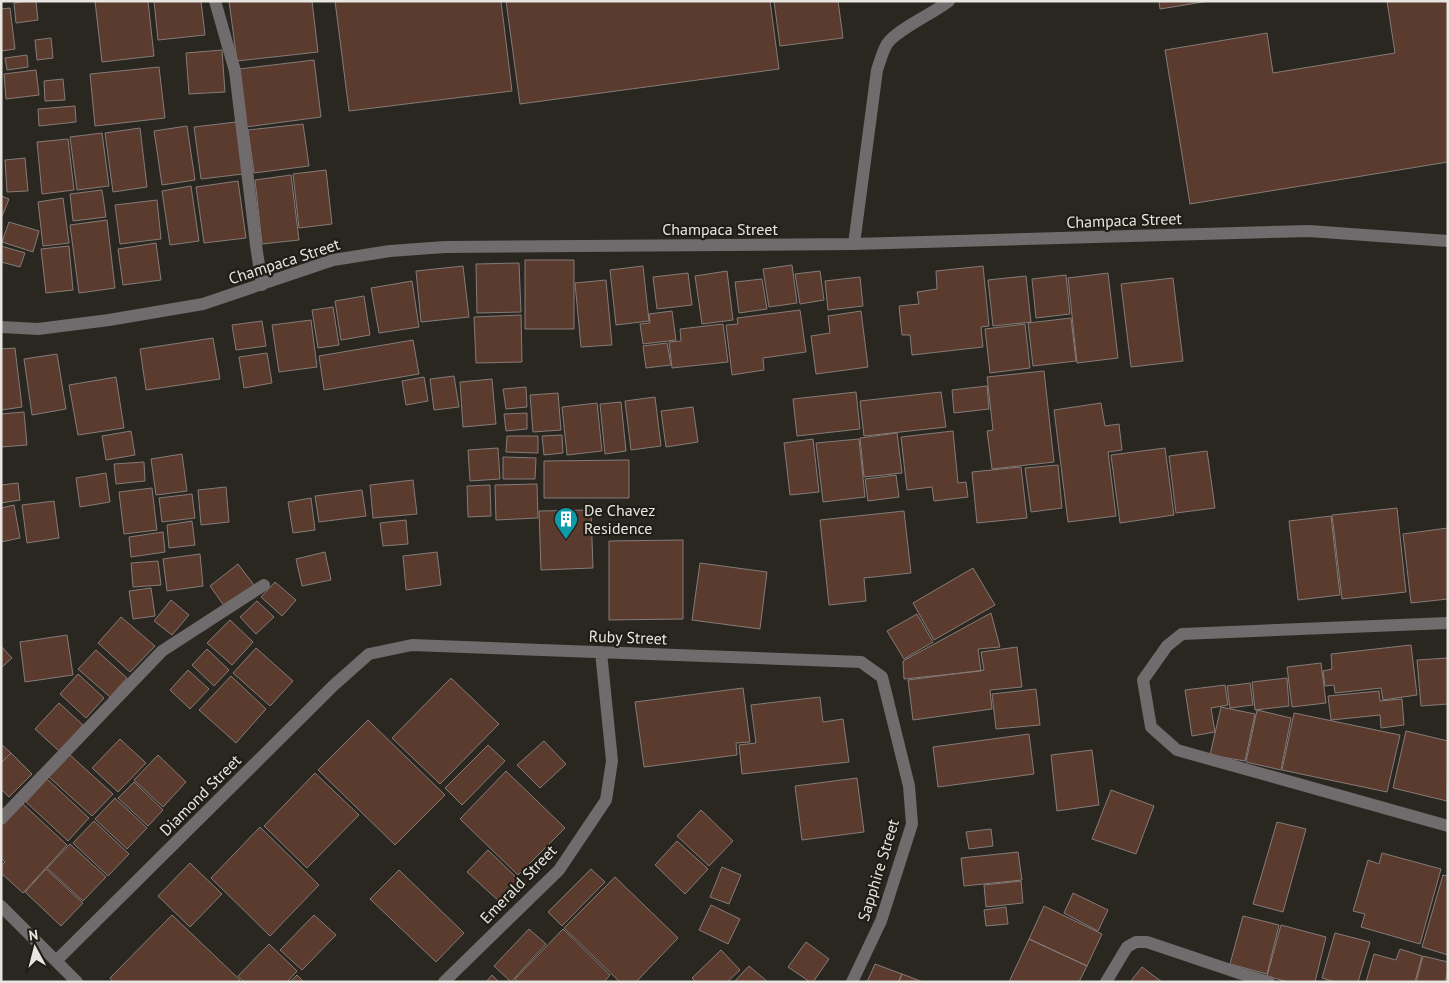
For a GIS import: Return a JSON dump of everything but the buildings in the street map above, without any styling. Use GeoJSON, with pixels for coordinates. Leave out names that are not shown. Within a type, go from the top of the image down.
{"type":"FeatureCollection","features":[{"type":"Feature","properties":{"kind":"street"},"geometry":{"type":"LineString","coordinates":[[215,1],[235,71],[262,285]]}},
{"type":"Feature","properties":{"kind":"street"},"geometry":{"type":"LineString","coordinates":[[854,244],[877,70],[887,43],[900,32],[938,10],[949,1]]}},
{"type":"Feature","properties":{"kind":"street","name":"Champaca Street"},"geometry":{"type":"LineString","coordinates":[[1,327],[38,329],[203,304],[334,260],[390,251],[445,247],[854,244],[1309,231],[1448,241]]}},
{"type":"Feature","properties":{"kind":"street"},"geometry":{"type":"LineString","coordinates":[[1,819],[162,651],[264,585]]}},
{"type":"Feature","properties":{"kind":"street"},"geometry":{"type":"LineString","coordinates":[[1448,623],[1182,634],[1167,646],[1143,680],[1151,727],[1177,750],[1448,826]]}},
{"type":"Feature","properties":{"kind":"street","name":"Ruby Street"},"geometry":{"type":"LineString","coordinates":[[369,654],[412,645],[861,662],[882,677]]}},
{"type":"Feature","properties":{"kind":"street","name":"Emerald Street"},"geometry":{"type":"LineString","coordinates":[[444,982],[559,870],[606,800],[612,760],[601,652]]}},
{"type":"Feature","properties":{"kind":"street","name":"Diamond Street"},"geometry":{"type":"LineString","coordinates":[[56,961],[334,684],[369,654]]}},
{"type":"Feature","properties":{"kind":"street","name":"Sapphire Street"},"geometry":{"type":"LineString","coordinates":[[852,982],[881,921],[912,824],[909,786],[882,677]]}},
{"type":"Feature","properties":{"kind":"street"},"geometry":{"type":"LineString","coordinates":[[1,906],[77,982]]}},
{"type":"Feature","properties":{"kind":"street"},"geometry":{"type":"LineString","coordinates":[[1106,982],[1127,947],[1136,942],[1147,942],[1247,978],[1269,982]]}},
{"type":"Feature","properties":{"kind":"place","name":"De Chavez Residence"},"geometry":{"type":"Point","coordinates":[566,540]}}]}
